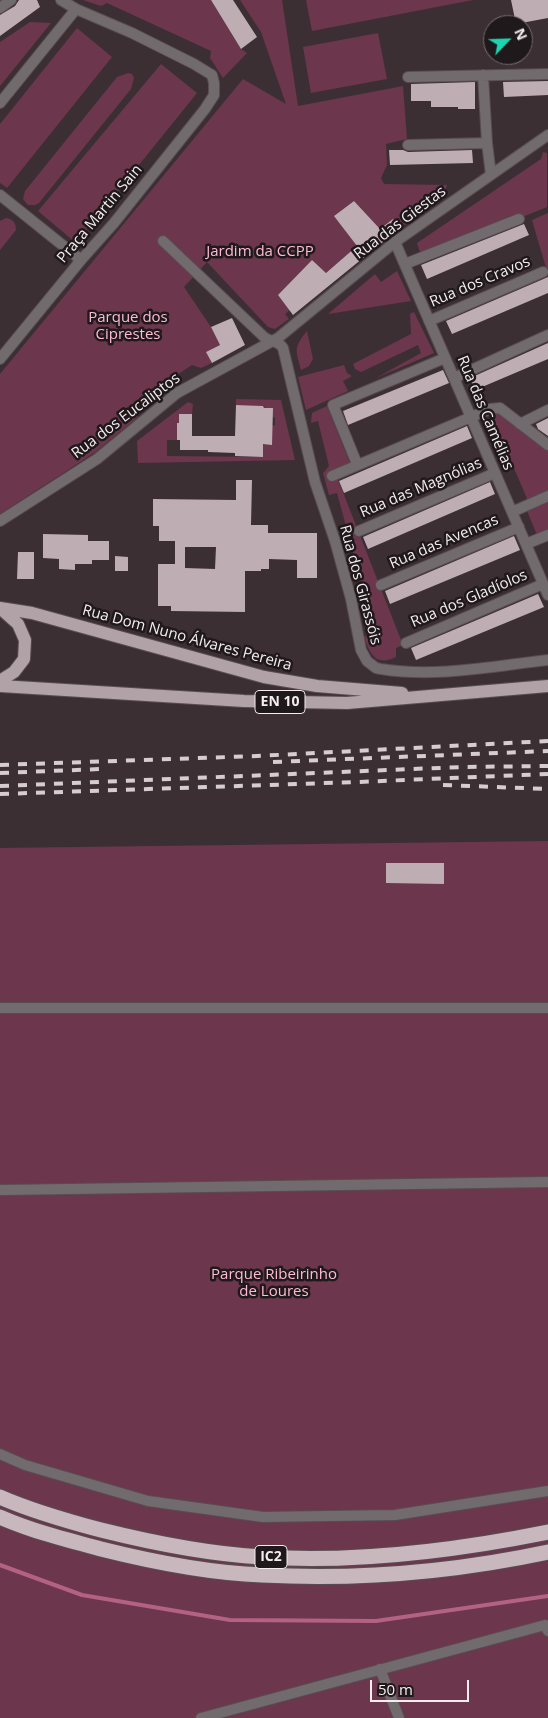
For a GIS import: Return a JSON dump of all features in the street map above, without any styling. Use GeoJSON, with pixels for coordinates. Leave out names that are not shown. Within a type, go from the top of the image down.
{"type":"FeatureCollection","features":[{"type":"Feature","properties":{"kind":"highway","name":"IC2"},"geometry":{"type":"LineString","coordinates":[[0,1497],[77,1524],[140,1540],[261,1557],[327,1559],[398,1555],[463,1547],[548,1532]]}},
{"type":"Feature","properties":{"kind":"highway","name":"IC2"},"geometry":{"type":"LineString","coordinates":[[0,1517],[66,1540],[138,1558],[198,1568],[260,1575],[328,1577],[402,1574],[466,1566],[548,1552]]}},
{"type":"Feature","properties":{"kind":"main road","name":"EN 10"},"geometry":{"type":"LineString","coordinates":[[0,608],[18,624],[25,640],[24,659],[14,672],[0,681]]}},
{"type":"Feature","properties":{"kind":"main road","name":"Rua Dom Nuno Álvares Pereira"},"geometry":{"type":"LineString","coordinates":[[0,608],[32,613],[264,677],[317,686],[427,696]]}},
{"type":"Feature","properties":{"kind":"main road","name":"Rua Dom Nuno Álvares Pereira"},"geometry":{"type":"LineString","coordinates":[[0,686],[244,702],[347,703],[548,686]]}},
{"type":"Feature","properties":{"kind":"street"},"geometry":{"type":"LineString","coordinates":[[0,8],[11,0]]}},
{"type":"Feature","properties":{"kind":"street"},"geometry":{"type":"LineString","coordinates":[[0,103],[76,9],[61,0]]}},
{"type":"Feature","properties":{"kind":"street","name":"Praça Martin Sain"},"geometry":{"type":"LineString","coordinates":[[0,359],[81,260],[114,223],[205,109],[214,95],[212,75],[132,33],[76,9]]}},
{"type":"Feature","properties":{"kind":"street"},"geometry":{"type":"LineString","coordinates":[[408,77],[548,74]]}},
{"type":"Feature","properties":{"kind":"street"},"geometry":{"type":"LineString","coordinates":[[483,75],[487,142],[492,175]]}},
{"type":"Feature","properties":{"kind":"street","name":"Rua das Giestas"},"geometry":{"type":"LineString","coordinates":[[274,341],[395,242],[548,135]]}},
{"type":"Feature","properties":{"kind":"street"},"geometry":{"type":"LineString","coordinates":[[408,145],[487,142]]}},
{"type":"Feature","properties":{"kind":"street"},"geometry":{"type":"LineString","coordinates":[[0,195],[81,260]]}},
{"type":"Feature","properties":{"kind":"street"},"geometry":{"type":"LineString","coordinates":[[405,264],[519,219]]}},
{"type":"Feature","properties":{"kind":"street"},"geometry":{"type":"LineString","coordinates":[[163,241],[264,337],[274,341]]}},
{"type":"Feature","properties":{"kind":"street","name":"Rua das Camélias"},"geometry":{"type":"LineString","coordinates":[[395,242],[548,595]]}},
{"type":"Feature","properties":{"kind":"street","name":"Rua dos Cravos"},"geometry":{"type":"LineString","coordinates":[[429,321],[544,272]]}},
{"type":"Feature","properties":{"kind":"street"},"geometry":{"type":"LineString","coordinates":[[454,378],[548,335]]}},
{"type":"Feature","properties":{"kind":"street","name":"Rua dos Eucaliptos"},"geometry":{"type":"LineString","coordinates":[[0,521],[97,459],[177,393],[274,341]]}},
{"type":"Feature","properties":{"kind":"street","name":"Rua dos Girassóis"},"geometry":{"type":"LineString","coordinates":[[274,341],[283,348],[315,482],[335,541],[361,650],[367,661],[376,668],[418,672],[464,670],[548,660]]}},
{"type":"Feature","properties":{"kind":"street"},"geometry":{"type":"LineString","coordinates":[[357,464],[333,405],[445,358]]}},
{"type":"Feature","properties":{"kind":"street"},"geometry":{"type":"LineString","coordinates":[[332,476],[490,409],[500,408],[548,445]]}},
{"type":"Feature","properties":{"kind":"street"},"geometry":{"type":"LineString","coordinates":[[520,424],[548,410]]}},
{"type":"Feature","properties":{"kind":"street","name":"Rua das Magnólias"},"geometry":{"type":"LineString","coordinates":[[359,531],[495,473]]}},
{"type":"Feature","properties":{"kind":"street"},"geometry":{"type":"LineString","coordinates":[[512,512],[548,496]]}},
{"type":"Feature","properties":{"kind":"street","name":"Rua das Avencas"},"geometry":{"type":"LineString","coordinates":[[382,585],[519,527]]}},
{"type":"Feature","properties":{"kind":"street"},"geometry":{"type":"LineString","coordinates":[[526,544],[548,535]]}},
{"type":"Feature","properties":{"kind":"street","name":"Rua dos Gladíolos"},"geometry":{"type":"LineString","coordinates":[[406,643],[543,584]]}},
{"type":"Feature","properties":{"kind":"street"},"geometry":{"type":"LineString","coordinates":[[0,1008],[548,1008]]}},
{"type":"Feature","properties":{"kind":"street"},"geometry":{"type":"LineString","coordinates":[[0,1190],[548,1182]]}},
{"type":"Feature","properties":{"kind":"street"},"geometry":{"type":"LineString","coordinates":[[0,1454],[25,1465],[148,1501],[263,1517],[395,1515],[548,1491]]}},
{"type":"Feature","properties":{"kind":"street"},"geometry":{"type":"LineString","coordinates":[[201,1718],[546,1624],[548,1631]]}},
{"type":"Feature","properties":{"kind":"street"},"geometry":{"type":"LineString","coordinates":[[380,1669],[399,1718]]}},
{"type":"Feature","properties":{"kind":"green space"},"geometry":{"type":"Polygon","coordinates":[[[83,0],[211,0],[241,49],[247,53],[223,78],[210,58],[211,51],[107,3],[101,6],[83,0]]]}},
{"type":"Feature","properties":{"kind":"green space","name":"Parque dos Ciprestes"},"geometry":{"type":"Polygon","coordinates":[[[240,0],[282,0],[298,106],[403,86],[407,139],[386,144],[387,165],[381,178],[384,184],[447,185],[444,195],[400,228],[393,219],[380,229],[354,201],[335,215],[357,246],[326,273],[312,260],[278,295],[290,310],[285,314],[289,319],[275,329],[268,327],[207,262],[184,287],[211,327],[220,345],[207,352],[212,363],[201,368],[192,365],[131,405],[138,417],[94,453],[0,514],[0,374],[243,79],[286,104],[261,32],[240,0]]]}},
{"type":"Feature","properties":{"kind":"green space"},"geometry":{"type":"Polygon","coordinates":[[[306,0],[473,0],[312,31],[306,0]]]}},
{"type":"Feature","properties":{"kind":"green space"},"geometry":{"type":"Polygon","coordinates":[[[30,22],[51,23],[0,86],[0,42],[30,22]]]}},
{"type":"Feature","properties":{"kind":"green space"},"geometry":{"type":"Polygon","coordinates":[[[77,28],[112,57],[7,188],[0,183],[0,124],[77,28]]]}},
{"type":"Feature","properties":{"kind":"green space"},"geometry":{"type":"Polygon","coordinates":[[[378,33],[387,79],[311,93],[303,47],[378,33]]]}},
{"type":"Feature","properties":{"kind":"green space"},"geometry":{"type":"Polygon","coordinates":[[[161,64],[197,93],[76,243],[38,211],[161,64]]]}},
{"type":"Feature","properties":{"kind":"green space"},"geometry":{"type":"Polygon","coordinates":[[[128,73],[132,74],[134,78],[131,89],[39,203],[28,205],[23,199],[25,191],[117,77],[128,73]]]}},
{"type":"Feature","properties":{"kind":"green space"},"geometry":{"type":"Polygon","coordinates":[[[543,152],[547,153],[547,207],[422,258],[417,243],[541,159],[543,152]]]}},
{"type":"Feature","properties":{"kind":"green space"},"geometry":{"type":"Polygon","coordinates":[[[548,213],[548,268],[546,268],[532,220],[548,213]]]}},
{"type":"Feature","properties":{"kind":"green space"},"geometry":{"type":"Polygon","coordinates":[[[6,218],[14,222],[16,230],[0,250],[0,221],[6,218]]]}},
{"type":"Feature","properties":{"kind":"green space"},"geometry":{"type":"Polygon","coordinates":[[[397,271],[411,301],[328,314],[375,274],[381,282],[397,271]]]}},
{"type":"Feature","properties":{"kind":"green space"},"geometry":{"type":"Polygon","coordinates":[[[414,312],[434,353],[376,378],[421,353],[418,345],[361,372],[355,369],[353,364],[411,334],[410,314],[414,312]]]}},
{"type":"Feature","properties":{"kind":"green space"},"geometry":{"type":"Polygon","coordinates":[[[307,331],[313,359],[309,366],[301,370],[297,349],[299,341],[307,331]]]}},
{"type":"Feature","properties":{"kind":"green space"},"geometry":{"type":"Polygon","coordinates":[[[344,365],[347,373],[352,376],[343,381],[348,391],[306,410],[298,377],[344,365]]]}},
{"type":"Feature","properties":{"kind":"green space"},"geometry":{"type":"Polygon","coordinates":[[[236,399],[281,400],[295,460],[138,463],[137,441],[188,402],[193,404],[192,414],[177,424],[177,440],[167,440],[167,456],[263,457],[263,444],[272,444],[272,426],[275,425],[275,418],[263,406],[236,405],[236,399]]]}},
{"type":"Feature","properties":{"kind":"green space"},"geometry":{"type":"Polygon","coordinates":[[[327,406],[352,468],[337,477],[403,645],[396,648],[396,657],[389,660],[379,660],[375,657],[371,653],[364,637],[375,633],[337,493],[329,495],[323,473],[329,466],[318,421],[311,423],[312,413],[327,406]]]}},
{"type":"Feature","properties":{"kind":"green space"},"geometry":{"type":"Polygon","coordinates":[[[499,410],[548,447],[548,493],[528,501],[490,412],[499,410]]]}},
{"type":"Feature","properties":{"kind":"green space"},"geometry":{"type":"Polygon","coordinates":[[[548,502],[548,531],[537,535],[527,511],[548,502]]]}},
{"type":"Feature","properties":{"kind":"green space","name":"Parque Ribeirinho de Loures"},"geometry":{"type":"Polygon","coordinates":[[[548,841],[548,1718],[0,1718],[0,848],[548,841]]]}},
{"type":"Feature","properties":{"kind":"building"},"geometry":{"type":"Polygon","coordinates":[[[19,0],[37,0],[40,7],[0,36],[0,15],[15,6],[19,0]]]}},
{"type":"Feature","properties":{"kind":"building"},"geometry":{"type":"Polygon","coordinates":[[[211,0],[233,0],[257,37],[241,49],[211,0]]]}},
{"type":"Feature","properties":{"kind":"building"},"geometry":{"type":"Polygon","coordinates":[[[511,0],[548,0],[548,18],[533,21],[533,15],[514,15],[511,0]]]}},
{"type":"Feature","properties":{"kind":"building"},"geometry":{"type":"Polygon","coordinates":[[[548,81],[548,95],[504,97],[503,82],[548,81]]]}},
{"type":"Feature","properties":{"kind":"building"},"geometry":{"type":"Polygon","coordinates":[[[475,82],[475,109],[431,107],[431,101],[411,101],[411,84],[475,82]]]}},
{"type":"Feature","properties":{"kind":"building"},"geometry":{"type":"Polygon","coordinates":[[[389,150],[408,152],[472,150],[473,163],[390,165],[389,150]]]}},
{"type":"Feature","properties":{"kind":"building"},"geometry":{"type":"Polygon","coordinates":[[[354,201],[380,229],[393,219],[400,228],[293,315],[278,295],[312,260],[326,273],[357,246],[334,216],[354,201]]]}},
{"type":"Feature","properties":{"kind":"building"},"geometry":{"type":"Polygon","coordinates":[[[524,224],[529,235],[427,279],[421,265],[524,224]]]}},
{"type":"Feature","properties":{"kind":"building"},"geometry":{"type":"Polygon","coordinates":[[[548,277],[548,293],[452,334],[446,321],[548,277]]]}},
{"type":"Feature","properties":{"kind":"building"},"geometry":{"type":"Polygon","coordinates":[[[232,318],[245,345],[212,363],[206,352],[220,345],[211,327],[232,318]]]}},
{"type":"Feature","properties":{"kind":"building"},"geometry":{"type":"Polygon","coordinates":[[[548,343],[548,359],[475,390],[470,378],[548,343]]]}},
{"type":"Feature","properties":{"kind":"building"},"geometry":{"type":"Polygon","coordinates":[[[443,370],[449,383],[348,425],[343,411],[443,370]]]}},
{"type":"Feature","properties":{"kind":"building"},"geometry":{"type":"Polygon","coordinates":[[[236,405],[273,408],[272,445],[263,444],[263,457],[235,456],[235,453],[208,452],[208,450],[180,450],[180,440],[177,440],[179,414],[192,414],[192,436],[235,436],[236,405]]]}},
{"type":"Feature","properties":{"kind":"building"},"geometry":{"type":"Polygon","coordinates":[[[548,418],[548,436],[538,429],[536,424],[548,418]]]}},
{"type":"Feature","properties":{"kind":"building"},"geometry":{"type":"Polygon","coordinates":[[[467,426],[472,438],[344,493],[339,481],[467,426]]]}},
{"type":"Feature","properties":{"kind":"building"},"geometry":{"type":"Polygon","coordinates":[[[236,480],[252,480],[251,525],[268,525],[268,533],[317,533],[317,578],[297,578],[297,560],[269,559],[269,569],[245,571],[245,612],[171,611],[171,606],[158,606],[158,564],[175,564],[175,541],[159,541],[159,526],[153,526],[153,499],[236,500],[236,480]],[[185,547],[185,568],[215,569],[216,547],[185,547]]]}},
{"type":"Feature","properties":{"kind":"building"},"geometry":{"type":"Polygon","coordinates":[[[490,482],[495,494],[368,549],[363,537],[490,482]]]}},
{"type":"Feature","properties":{"kind":"building"},"geometry":{"type":"Polygon","coordinates":[[[43,534],[88,535],[88,541],[109,541],[109,560],[92,560],[92,564],[75,564],[75,570],[59,569],[59,559],[43,558],[43,534]]]}},
{"type":"Feature","properties":{"kind":"building"},"geometry":{"type":"Polygon","coordinates":[[[514,536],[520,550],[390,604],[385,591],[514,536]]]}},
{"type":"Feature","properties":{"kind":"building"},"geometry":{"type":"Polygon","coordinates":[[[18,552],[34,552],[34,579],[17,579],[18,552]]]}},
{"type":"Feature","properties":{"kind":"building"},"geometry":{"type":"Polygon","coordinates":[[[115,556],[128,557],[128,571],[115,571],[115,556]]]}},
{"type":"Feature","properties":{"kind":"building"},"geometry":{"type":"Polygon","coordinates":[[[538,594],[544,607],[416,660],[411,648],[538,594]]]}},
{"type":"Feature","properties":{"kind":"building"},"geometry":{"type":"Polygon","coordinates":[[[386,863],[444,863],[444,884],[386,883],[386,863]]]}},
{"type":"Feature","properties":{"kind":"waterway"},"geometry":{"type":"LineString","coordinates":[[0,1565],[82,1595],[230,1620],[376,1621],[548,1596]]}},
{"type":"Feature","properties":{"kind":"railway"},"geometry":{"type":"LineString","coordinates":[[0,765],[257,756],[548,741]]}},
{"type":"Feature","properties":{"kind":"railway"},"geometry":{"type":"LineString","coordinates":[[273,762],[548,751]]}},
{"type":"Feature","properties":{"kind":"railway"},"geometry":{"type":"LineString","coordinates":[[0,786],[462,767],[548,766]]}},
{"type":"Feature","properties":{"kind":"railway"},"geometry":{"type":"LineString","coordinates":[[0,773],[101,769]]}},
{"type":"Feature","properties":{"kind":"railway"},"geometry":{"type":"LineString","coordinates":[[0,794],[548,774]]}},
{"type":"Feature","properties":{"kind":"railway"},"geometry":{"type":"LineString","coordinates":[[443,785],[548,789]]}},
{"type":"Feature","properties":{"kind":"park label","name":"Jardim da CCPP"},"geometry":{"type":"Point","coordinates":[260,252]}}]}
